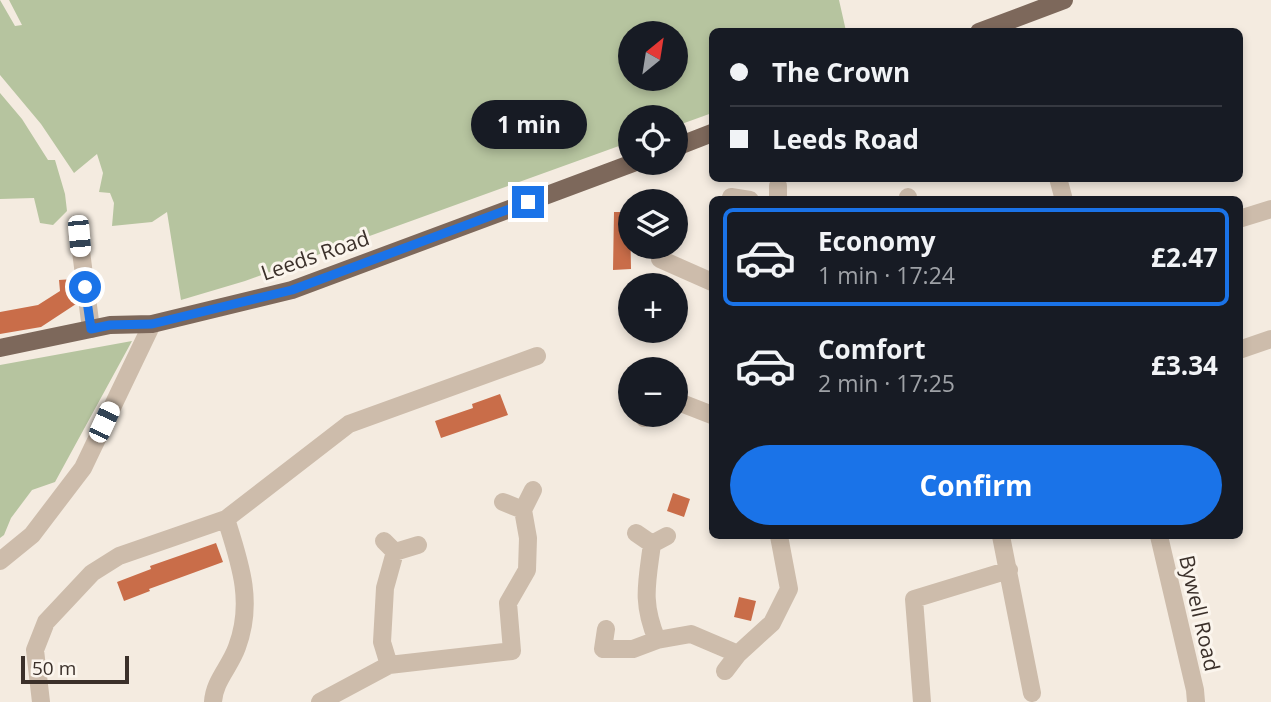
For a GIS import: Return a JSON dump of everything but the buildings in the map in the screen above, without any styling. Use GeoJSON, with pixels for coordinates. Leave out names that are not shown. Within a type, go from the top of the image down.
{"type":"FeatureCollection","features":[{"type":"Feature","properties":{"kind":"main road"},"geometry":{"type":"LineString","coordinates":[[1010,26],[1065,0]]}},
{"type":"Feature","properties":{"kind":"main road"},"geometry":{"type":"LineString","coordinates":[[688,142],[709,134]]}},
{"type":"Feature","properties":{"kind":"main road","name":"Leeds Road"},"geometry":{"type":"LineString","coordinates":[[0,348],[110,325],[152,324],[292,290],[618,169]]}},
{"type":"Feature","properties":{"kind":"street"},"geometry":{"type":"LineString","coordinates":[[1243,218],[1271,209]]}},
{"type":"Feature","properties":{"kind":"street"},"geometry":{"type":"LineString","coordinates":[[79,236],[91,329]]}},
{"type":"Feature","properties":{"kind":"street"},"geometry":{"type":"LineString","coordinates":[[660,259],[709,281]]}},
{"type":"Feature","properties":{"kind":"street"},"geometry":{"type":"LineString","coordinates":[[0,561],[32,535],[83,468],[152,324]]}},
{"type":"Feature","properties":{"kind":"street"},"geometry":{"type":"LineString","coordinates":[[1243,349],[1271,339]]}},
{"type":"Feature","properties":{"kind":"street"},"geometry":{"type":"LineString","coordinates":[[41,702],[35,650],[42,631],[46,622],[92,573],[119,556],[226,519],[349,424],[537,356]]}},
{"type":"Feature","properties":{"kind":"street"},"geometry":{"type":"LineString","coordinates":[[688,406],[709,414]]}},
{"type":"Feature","properties":{"kind":"street"},"geometry":{"type":"LineString","coordinates":[[320,702],[389,665],[512,651],[508,603],[527,570],[528,538],[523,510],[533,490]]}},
{"type":"Feature","properties":{"kind":"street"},"geometry":{"type":"LineString","coordinates":[[503,502],[523,510]]}},
{"type":"Feature","properties":{"kind":"street"},"geometry":{"type":"LineString","coordinates":[[212,702],[213,691],[237,648],[245,611],[243,571],[226,519]]}},
{"type":"Feature","properties":{"kind":"street"},"geometry":{"type":"LineString","coordinates":[[636,533],[660,540],[646,597],[648,619],[657,640]]}},
{"type":"Feature","properties":{"kind":"street"},"geometry":{"type":"LineString","coordinates":[[725,671],[738,654],[772,623],[789,589],[780,539]]}},
{"type":"Feature","properties":{"kind":"street"},"geometry":{"type":"LineString","coordinates":[[1001,539],[1032,694]]}},
{"type":"Feature","properties":{"kind":"street","name":"Bywell Road"},"geometry":{"type":"LineString","coordinates":[[1160,539],[1196,702]]}},
{"type":"Feature","properties":{"kind":"street"},"geometry":{"type":"LineString","coordinates":[[389,665],[382,642],[390,547],[418,545]]}},
{"type":"Feature","properties":{"kind":"street"},"geometry":{"type":"LineString","coordinates":[[922,702],[914,598],[1009,570]]}},
{"type":"Feature","properties":{"kind":"street"},"geometry":{"type":"LineString","coordinates":[[606,629],[603,649],[633,649],[657,640],[691,634],[738,654]]}},
{"type":"Feature","properties":{"kind":"green space"},"geometry":{"type":"Polygon","coordinates":[[[0,0],[15,26],[22,25],[9,0],[839,0],[845,28],[709,28],[709,114],[688,122],[688,105],[618,105],[618,146],[245,281],[181,300],[167,212],[152,222],[112,226],[114,203],[110,193],[99,192],[103,173],[97,154],[74,173],[41,124],[0,75],[0,0]]]}},
{"type":"Feature","properties":{"kind":"green space"},"geometry":{"type":"Polygon","coordinates":[[[0,93],[22,119],[48,160],[55,160],[67,211],[53,225],[40,223],[34,198],[0,199],[0,93]]]}},
{"type":"Feature","properties":{"kind":"green space"},"geometry":{"type":"Polygon","coordinates":[[[132,341],[55,482],[32,490],[0,538],[0,365],[132,341]]]}},
{"type":"Feature","properties":{"kind":"route"},"geometry":{"type":"LineString","coordinates":[[85,287],[91,329],[110,325],[152,324],[292,290],[528,202]]}}]}
